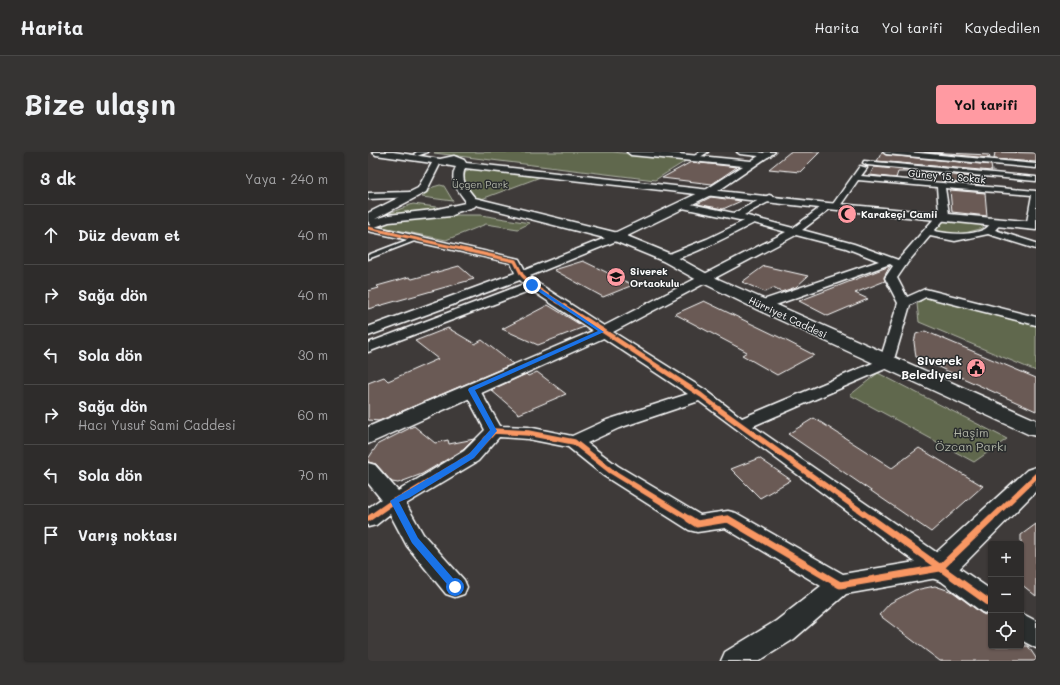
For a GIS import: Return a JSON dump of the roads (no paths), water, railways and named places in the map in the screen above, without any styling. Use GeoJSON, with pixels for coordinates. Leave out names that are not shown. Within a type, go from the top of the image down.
{"type":"FeatureCollection","features":[{"type":"Feature","properties":{"kind":"main road"},"geometry":{"type":"LineString","coordinates":[[376,152],[437,162],[458,162],[714,190],[832,205]]}},
{"type":"Feature","properties":{"kind":"main road"},"geometry":{"type":"LineString","coordinates":[[404,152],[421,153],[458,162]]}},
{"type":"Feature","properties":{"kind":"main road"},"geometry":{"type":"LineString","coordinates":[[631,152],[754,164]]}},
{"type":"Feature","properties":{"kind":"main road"},"geometry":{"type":"LineString","coordinates":[[617,237],[681,204],[714,190],[770,154]]}},
{"type":"Feature","properties":{"kind":"main road"},"geometry":{"type":"LineString","coordinates":[[370,219],[422,190],[437,162]]}},
{"type":"Feature","properties":{"kind":"main road"},"geometry":{"type":"LineString","coordinates":[[450,182],[457,173],[458,162]]}},
{"type":"Feature","properties":{"kind":"main road"},"geometry":{"type":"LineString","coordinates":[[426,184],[450,182],[471,200],[536,218]]}},
{"type":"Feature","properties":{"kind":"main road"},"geometry":{"type":"LineString","coordinates":[[714,190],[832,205],[1035,223]]}},
{"type":"Feature","properties":{"kind":"main road"},"geometry":{"type":"LineString","coordinates":[[437,213],[463,208],[470,205],[471,200]]}},
{"type":"Feature","properties":{"kind":"main road"},"geometry":{"type":"LineString","coordinates":[[370,219],[388,219],[437,213],[470,211],[536,218]]}},
{"type":"Feature","properties":{"kind":"main road"},"geometry":{"type":"LineString","coordinates":[[942,215],[997,222],[1035,223]]}},
{"type":"Feature","properties":{"kind":"main road","name":"Hürriyet Caddesi"},"geometry":{"type":"LineString","coordinates":[[536,218],[617,237],[668,258],[704,278],[762,305],[887,363],[1036,429]]}},
{"type":"Feature","properties":{"kind":"main road"},"geometry":{"type":"LineString","coordinates":[[368,436],[602,332]]}},
{"type":"Feature","properties":{"kind":"main road"},"geometry":{"type":"LineString","coordinates":[[940,568],[1036,476]]}},
{"type":"Feature","properties":{"kind":"street"},"geometry":{"type":"LineString","coordinates":[[694,158],[705,152]]}},
{"type":"Feature","properties":{"kind":"street"},"geometry":{"type":"LineString","coordinates":[[740,152],[770,154]]}},
{"type":"Feature","properties":{"kind":"street"},"geometry":{"type":"LineString","coordinates":[[886,152],[1036,166]]}},
{"type":"Feature","properties":{"kind":"street"},"geometry":{"type":"LineString","coordinates":[[602,332],[795,231],[832,205],[856,178],[869,160],[1036,179]]}},
{"type":"Feature","properties":{"kind":"street","name":"Güney 15. Sokak"},"geometry":{"type":"LineString","coordinates":[[856,178],[1036,193]]}},
{"type":"Feature","properties":{"kind":"street"},"geometry":{"type":"LineString","coordinates":[[762,305],[894,263],[928,233],[942,215],[941,185]]}},
{"type":"Feature","properties":{"kind":"street"},"geometry":{"type":"LineString","coordinates":[[1035,223],[1036,193]]}},
{"type":"Feature","properties":{"kind":"street"},"geometry":{"type":"LineString","coordinates":[[368,196],[412,195]]}},
{"type":"Feature","properties":{"kind":"street"},"geometry":{"type":"LineString","coordinates":[[736,216],[769,198]]}},
{"type":"Feature","properties":{"kind":"street"},"geometry":{"type":"LineString","coordinates":[[681,204],[753,220],[850,246],[894,263]]}},
{"type":"Feature","properties":{"kind":"street"},"geometry":{"type":"LineString","coordinates":[[668,258],[711,241],[753,220]]}},
{"type":"Feature","properties":{"kind":"street"},"geometry":{"type":"LineString","coordinates":[[988,231],[997,222]]}},
{"type":"Feature","properties":{"kind":"street"},"geometry":{"type":"LineString","coordinates":[[368,228],[515,261],[522,275],[532,285],[602,332],[701,395],[740,425],[988,602]]}},
{"type":"Feature","properties":{"kind":"street"},"geometry":{"type":"LineString","coordinates":[[928,233],[955,238],[988,231],[1036,246]]}},
{"type":"Feature","properties":{"kind":"street"},"geometry":{"type":"LineString","coordinates":[[368,332],[522,275],[617,237]]}},
{"type":"Feature","properties":{"kind":"street"},"geometry":{"type":"LineString","coordinates":[[740,425],[887,363],[904,303],[891,278],[894,263]]}},
{"type":"Feature","properties":{"kind":"street"},"geometry":{"type":"LineString","coordinates":[[368,348],[532,285]]}},
{"type":"Feature","properties":{"kind":"street"},"geometry":{"type":"LineString","coordinates":[[904,303],[941,285]]}},
{"type":"Feature","properties":{"kind":"street"},"geometry":{"type":"LineString","coordinates":[[925,293],[1036,321]]}},
{"type":"Feature","properties":{"kind":"street"},"geometry":{"type":"LineString","coordinates":[[472,390],[494,431]]}},
{"type":"Feature","properties":{"kind":"street"},"geometry":{"type":"LineString","coordinates":[[574,442],[613,424],[701,395]]}},
{"type":"Feature","properties":{"kind":"street"},"geometry":{"type":"LineString","coordinates":[[494,431],[528,433],[574,442],[611,471],[697,524],[728,519],[840,585]]}},
{"type":"Feature","properties":{"kind":"street"},"geometry":{"type":"LineString","coordinates":[[368,519],[394,501],[406,496],[471,456],[494,431]]}},
{"type":"Feature","properties":{"kind":"street"},"geometry":{"type":"LineString","coordinates":[[368,470],[394,501],[415,540],[455,587]]}},
{"type":"Feature","properties":{"kind":"street"},"geometry":{"type":"LineString","coordinates":[[735,661],[785,630],[840,585],[940,568]]}},
{"type":"Feature","properties":{"kind":"street"},"geometry":{"type":"LineString","coordinates":[[1024,627],[1036,636]]}},
{"type":"Feature","properties":{"kind":"lane"},"geometry":{"type":"LineString","coordinates":[[368,257],[415,238]]}},
{"type":"Feature","properties":{"kind":"place","name":"Karakeçi Camii"},"geometry":{"type":"Point","coordinates":[847,214]}},
{"type":"Feature","properties":{"kind":"place","name":"Siverek Ortaokulu"},"geometry":{"type":"Point","coordinates":[616,277]}},
{"type":"Feature","properties":{"kind":"place","name":"Siverek Belediyesi"},"geometry":{"type":"Point","coordinates":[976,368]}},
{"type":"Feature","properties":{"kind":"park label","name":"Üçgen Park"},"geometry":{"type":"Point","coordinates":[480,184]}},
{"type":"Feature","properties":{"kind":"park label","name":"Haşim Özcan Parkı"},"geometry":{"type":"Point","coordinates":[971,440]}}]}
